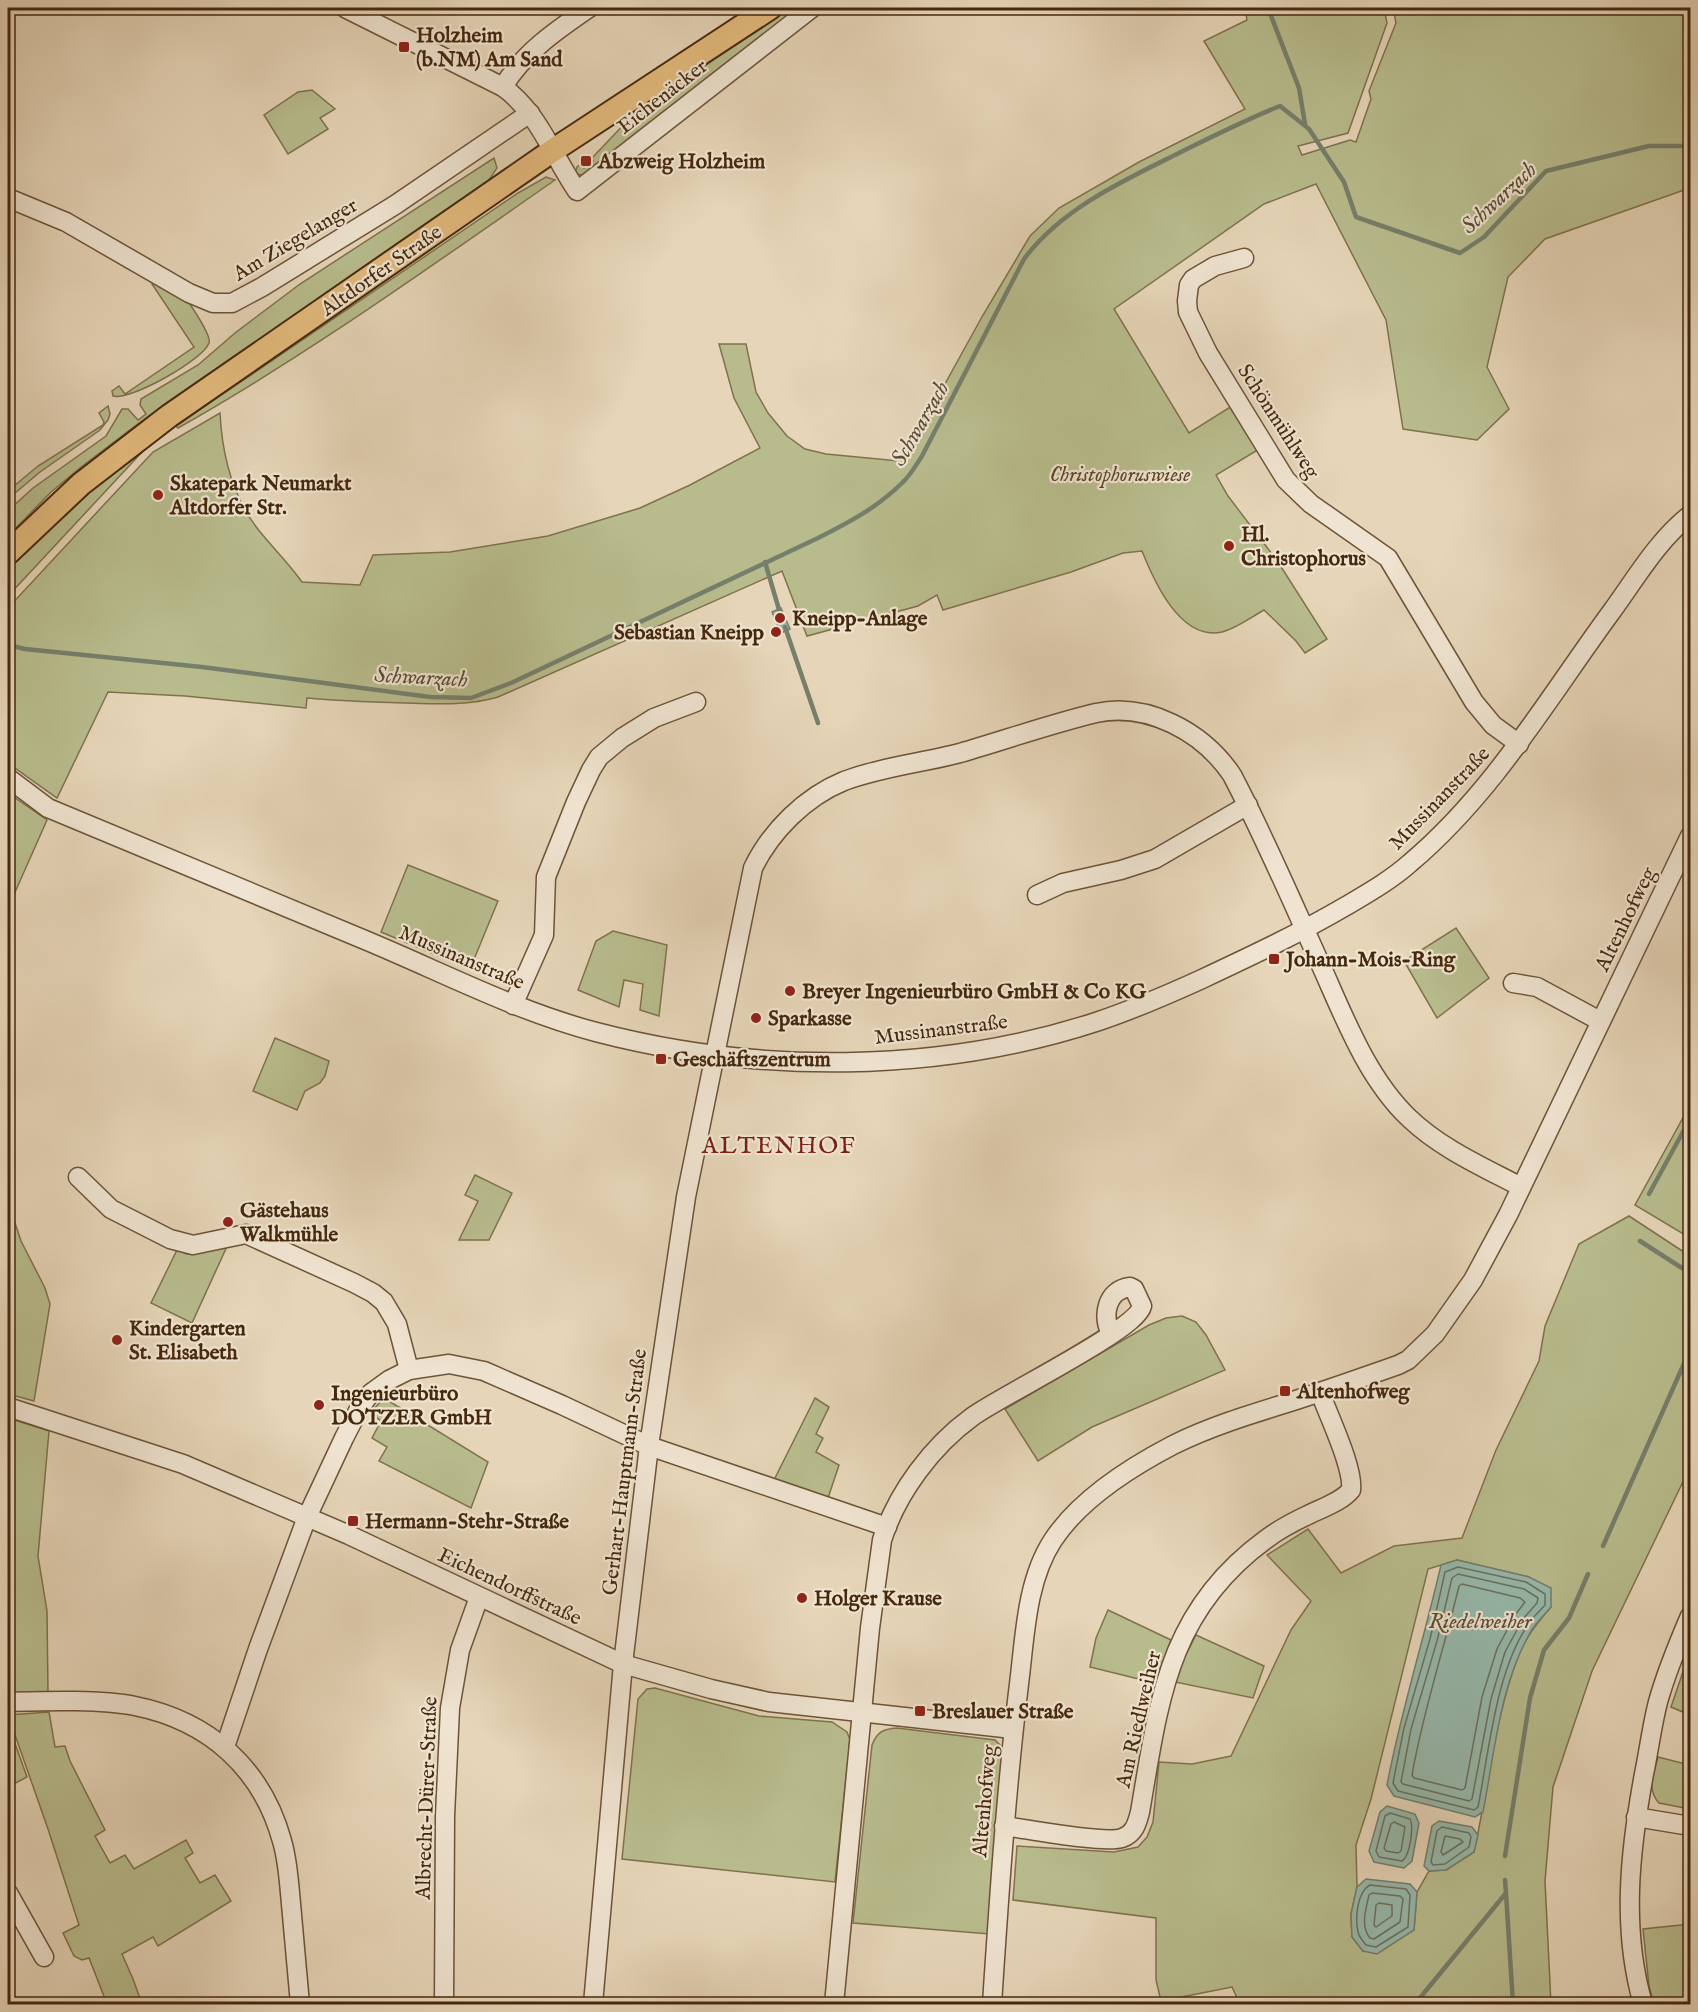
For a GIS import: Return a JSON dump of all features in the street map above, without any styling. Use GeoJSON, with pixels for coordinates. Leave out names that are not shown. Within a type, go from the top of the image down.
{"type":"FeatureCollection","features":[{"type":"Feature","properties":{"kind":"main road","name":"Altdorfer Straße"},"geometry":{"type":"LineString","coordinates":[[8,553],[97,470],[169,416],[552,151],[770,8]]}},
{"type":"Feature","properties":{"kind":"street"},"geometry":{"type":"LineString","coordinates":[[345,8],[503,87],[530,113],[552,151]]}},
{"type":"Feature","properties":{"kind":"street"},"geometry":{"type":"LineString","coordinates":[[503,87],[524,59],[589,8]]}},
{"type":"Feature","properties":{"kind":"street","name":"Eichenäcker"},"geometry":{"type":"LineString","coordinates":[[552,151],[577,191],[812,8]]}},
{"type":"Feature","properties":{"kind":"street","name":"Am Ziegelanger"},"geometry":{"type":"LineString","coordinates":[[8,198],[66,222],[189,293],[213,303],[232,303],[395,205],[530,113]]}},
{"type":"Feature","properties":{"kind":"street","name":"Schönmühlweg"},"geometry":{"type":"LineString","coordinates":[[1244,258],[1215,266],[1193,279],[1189,285],[1188,312],[1208,353],[1286,480],[1311,504],[1388,558],[1474,702],[1493,725],[1519,744]]}},
{"type":"Feature","properties":{"kind":"street","name":"Mussinanstraße"},"geometry":{"type":"LineString","coordinates":[[8,778],[48,808],[367,941],[513,1005],[594,1032],[715,1056],[809,1062],[891,1061],[968,1051],[1039,1038],[1096,1022],[1166,995],[1280,943],[1405,868],[1433,843],[1484,788],[1519,744],[1596,632],[1660,545],[1690,515]]}},
{"type":"Feature","properties":{"kind":"street"},"geometry":{"type":"LineString","coordinates":[[513,1005],[544,935],[546,877],[591,770],[599,757],[622,738],[654,718],[696,702]]}},
{"type":"Feature","properties":{"kind":"street"},"geometry":{"type":"LineString","coordinates":[[715,1056],[745,896],[753,868],[761,850],[785,822],[811,800],[832,787],[862,776],[933,760],[1064,721],[1113,709],[1138,712],[1179,727],[1202,742],[1224,762],[1248,805],[1352,1032],[1376,1077],[1392,1100],[1422,1130],[1521,1187]]}},
{"type":"Feature","properties":{"kind":"street"},"geometry":{"type":"LineString","coordinates":[[1037,895],[1063,883],[1147,862],[1248,805]]}},
{"type":"Feature","properties":{"kind":"street","name":"Altenhofweg"},"geometry":{"type":"LineString","coordinates":[[992,2004],[1013,1729],[1032,1593],[1052,1541],[1072,1517],[1119,1478],[1173,1445],[1230,1421],[1398,1365],[1408,1360],[1435,1335],[1473,1280],[1521,1187],[1690,836]]}},
{"type":"Feature","properties":{"kind":"street"},"geometry":{"type":"LineString","coordinates":[[1513,983],[1537,987],[1600,1021]]}},
{"type":"Feature","properties":{"kind":"street","name":"Gerhart-Hauptmann-Straße"},"geometry":{"type":"LineString","coordinates":[[593,2004],[623,1664],[649,1446],[686,1197],[715,1056]]}},
{"type":"Feature","properties":{"kind":"street"},"geometry":{"type":"LineString","coordinates":[[78,1176],[111,1209],[170,1239],[193,1245],[246,1234],[363,1288],[384,1302],[397,1324],[409,1370]]}},
{"type":"Feature","properties":{"kind":"street"},"geometry":{"type":"LineString","coordinates":[[834,2004],[876,1582],[882,1540],[893,1512],[923,1466],[938,1448],[972,1417],[1111,1334]]}},
{"type":"Feature","properties":{"kind":"street"},"geometry":{"type":"LineString","coordinates":[[225,1747],[258,1648],[307,1517],[360,1407],[371,1393],[389,1380],[409,1370],[449,1364],[484,1371],[649,1446],[887,1527]]}},
{"type":"Feature","properties":{"kind":"street","name":"Am Riedlweiher"},"geometry":{"type":"LineString","coordinates":[[1004,1826],[1097,1839],[1122,1838],[1131,1832],[1138,1819],[1162,1693],[1172,1661],[1187,1627],[1203,1602],[1247,1554],[1281,1529],[1341,1499],[1351,1490],[1349,1469],[1320,1392]]}},
{"type":"Feature","properties":{"kind":"street","name":"Eichendorffstraße"},"geometry":{"type":"LineString","coordinates":[[8,1407],[183,1464],[307,1517],[623,1664],[749,1698],[810,1708],[1013,1729]]}},
{"type":"Feature","properties":{"kind":"street","name":"Albrecht-Dürer-Straße"},"geometry":{"type":"LineString","coordinates":[[444,2004],[445,1816],[449,1719],[460,1650],[479,1597]]}},
{"type":"Feature","properties":{"kind":"street"},"geometry":{"type":"LineString","coordinates":[[1643,2004],[1634,1965],[1629,1914],[1631,1854],[1658,1702],[1690,1616]]}},
{"type":"Feature","properties":{"kind":"street"},"geometry":{"type":"LineString","coordinates":[[8,1702],[107,1703],[133,1706],[157,1711],[181,1721],[225,1747],[248,1771],[264,1797],[282,1842],[287,1868],[300,2004]]}},
{"type":"Feature","properties":{"kind":"street"},"geometry":{"type":"LineString","coordinates":[[1636,1817],[1690,1826]]}},
{"type":"Feature","properties":{"kind":"street"},"geometry":{"type":"LineString","coordinates":[[8,1893],[44,1957]]}},
{"type":"Feature","properties":{"kind":"green space"},"geometry":{"type":"Polygon","coordinates":[[[788,8],[803,8],[584,175],[575,174],[577,167],[581,164],[584,168],[593,161],[592,158],[631,117],[788,8]]]}},
{"type":"Feature","properties":{"kind":"green space","name":"Christophoruswiese"},"geometry":{"type":"Polygon","coordinates":[[[1245,8],[1384,8],[1387,23],[1348,133],[1298,146],[1302,155],[1350,140],[1356,142],[1371,99],[1369,91],[1396,23],[1393,8],[1598,8],[1598,12],[1610,11],[1612,8],[1690,8],[1690,188],[1545,239],[1508,277],[1487,367],[1509,409],[1477,440],[1403,429],[1386,320],[1316,184],[1264,204],[1114,309],[1189,433],[1235,404],[1261,448],[1216,475],[1228,496],[1278,562],[1327,639],[1305,653],[1264,610],[1222,632],[1207,632],[1193,627],[1171,606],[1154,578],[1142,551],[1123,553],[1071,572],[943,610],[937,595],[918,606],[807,636],[782,571],[498,697],[486,700],[440,704],[307,698],[306,708],[185,696],[108,692],[57,798],[8,763],[8,608],[153,452],[220,413],[226,458],[241,502],[257,528],[302,582],[360,585],[373,555],[450,552],[548,536],[640,508],[760,448],[734,398],[719,344],[746,344],[756,392],[768,413],[787,436],[805,449],[826,454],[899,461],[920,429],[1030,236],[1059,208],[1139,162],[1245,109],[1204,41],[1247,20],[1245,8]]]}},
{"type":"Feature","properties":{"kind":"green space"},"geometry":{"type":"Polygon","coordinates":[[[312,90],[335,109],[320,118],[328,129],[288,154],[264,115],[298,92],[312,90]]]}},
{"type":"Feature","properties":{"kind":"green space"},"geometry":{"type":"Polygon","coordinates":[[[494,158],[497,168],[489,180],[139,423],[51,492],[8,536],[8,511],[33,488],[106,436],[122,409],[128,409],[138,420],[146,414],[140,405],[141,399],[198,365],[235,333],[300,284],[494,158]]]}},
{"type":"Feature","properties":{"kind":"green space"},"geometry":{"type":"Polygon","coordinates":[[[546,177],[555,180],[369,308],[227,400],[178,428],[176,426],[518,193],[546,177]]]}},
{"type":"Feature","properties":{"kind":"green space"},"geometry":{"type":"Polygon","coordinates":[[[159,280],[183,295],[204,327],[209,343],[194,359],[165,378],[134,392],[122,396],[113,396],[112,391],[119,386],[125,394],[194,347],[152,284],[159,280]]]}},
{"type":"Feature","properties":{"kind":"green space"},"geometry":{"type":"Polygon","coordinates":[[[108,406],[110,414],[108,420],[100,430],[40,472],[8,499],[8,491],[38,466],[103,425],[104,422],[99,413],[108,406]]]}},
{"type":"Feature","properties":{"kind":"green space"},"geometry":{"type":"Polygon","coordinates":[[[143,451],[8,596],[8,567],[85,495],[143,451]]]}},
{"type":"Feature","properties":{"kind":"green space"},"geometry":{"type":"Polygon","coordinates":[[[8,793],[47,820],[8,908],[8,793]]]}},
{"type":"Feature","properties":{"kind":"green space"},"geometry":{"type":"Polygon","coordinates":[[[408,865],[498,901],[470,969],[381,932],[408,865]]]}},
{"type":"Feature","properties":{"kind":"green space"},"geometry":{"type":"Polygon","coordinates":[[[1456,928],[1489,978],[1437,1018],[1404,961],[1456,928]]]}},
{"type":"Feature","properties":{"kind":"green space"},"geometry":{"type":"Polygon","coordinates":[[[613,931],[667,945],[659,1016],[640,1010],[643,984],[624,980],[619,1007],[578,990],[596,941],[613,931]]]}},
{"type":"Feature","properties":{"kind":"green space"},"geometry":{"type":"Polygon","coordinates":[[[275,1038],[329,1061],[325,1076],[320,1083],[305,1091],[297,1110],[253,1091],[275,1038]]]}},
{"type":"Feature","properties":{"kind":"green space"},"geometry":{"type":"Polygon","coordinates":[[[1690,1105],[1690,1238],[1635,1205],[1690,1105]]]}},
{"type":"Feature","properties":{"kind":"green space"},"geometry":{"type":"Polygon","coordinates":[[[475,1175],[512,1193],[489,1240],[459,1240],[478,1201],[465,1195],[475,1175]]]}},
{"type":"Feature","properties":{"kind":"green space"},"geometry":{"type":"Polygon","coordinates":[[[8,1202],[21,1241],[45,1288],[50,1304],[34,1401],[8,1394],[8,1202]]]}},
{"type":"Feature","properties":{"kind":"green space"},"geometry":{"type":"Polygon","coordinates":[[[1629,1216],[1690,1256],[1690,1467],[1592,1671],[1553,1787],[1545,1881],[1551,2004],[1240,2004],[1232,1987],[1161,2001],[1156,1980],[1156,1918],[1013,1900],[1017,1846],[1114,1852],[1138,1847],[1147,1837],[1153,1822],[1159,1762],[1192,1764],[1231,1756],[1291,1630],[1311,1601],[1267,1555],[1308,1529],[1341,1573],[1394,1546],[1462,1538],[1496,1450],[1539,1361],[1545,1326],[1579,1244],[1629,1216]],[[1457,1560],[1428,1569],[1371,1799],[1356,1845],[1357,1887],[1351,1914],[1352,1937],[1363,1951],[1414,1930],[1417,1892],[1429,1871],[1446,1870],[1474,1852],[1503,1704],[1510,1680],[1524,1643],[1551,1607],[1529,1577],[1457,1560]]]}},
{"type":"Feature","properties":{"kind":"green space"},"geometry":{"type":"Polygon","coordinates":[[[229,1242],[192,1323],[151,1303],[177,1250],[187,1254],[229,1242]]]}},
{"type":"Feature","properties":{"kind":"green space"},"geometry":{"type":"Polygon","coordinates":[[[1182,1316],[1196,1322],[1206,1335],[1225,1370],[1092,1427],[1038,1461],[1005,1409],[1149,1325],[1166,1318],[1182,1316]]]}},
{"type":"Feature","properties":{"kind":"green space"},"geometry":{"type":"Polygon","coordinates":[[[384,1398],[488,1462],[471,1508],[379,1461],[387,1447],[372,1438],[381,1421],[370,1413],[384,1398]]]}},
{"type":"Feature","properties":{"kind":"green space"},"geometry":{"type":"Polygon","coordinates":[[[815,1398],[829,1407],[816,1434],[823,1438],[816,1452],[839,1465],[828,1498],[774,1480],[815,1398]]]}},
{"type":"Feature","properties":{"kind":"green space"},"geometry":{"type":"Polygon","coordinates":[[[8,1418],[49,1431],[38,1556],[47,1611],[48,1692],[8,1694],[8,1418]]]}},
{"type":"Feature","properties":{"kind":"green space"},"geometry":{"type":"Polygon","coordinates":[[[1108,1610],[1171,1640],[1155,1683],[1090,1667],[1096,1638],[1108,1610]]]}},
{"type":"Feature","properties":{"kind":"green space"},"geometry":{"type":"Polygon","coordinates":[[[1196,1635],[1264,1666],[1253,1698],[1175,1682],[1179,1668],[1196,1635]]]}},
{"type":"Feature","properties":{"kind":"green space"},"geometry":{"type":"Polygon","coordinates":[[[1687,1660],[1690,1662],[1690,1715],[1671,1707],[1687,1660]]]}},
{"type":"Feature","properties":{"kind":"green space"},"geometry":{"type":"Polygon","coordinates":[[[655,1688],[759,1716],[832,1722],[847,1732],[850,1740],[835,1882],[622,1859],[638,1699],[647,1689],[655,1688]]]}},
{"type":"Feature","properties":{"kind":"green space"},"geometry":{"type":"Polygon","coordinates":[[[49,1712],[55,1747],[65,1746],[70,1761],[105,1830],[95,1836],[110,1863],[125,1855],[134,1869],[186,1840],[193,1853],[185,1858],[200,1883],[215,1875],[231,1901],[158,1946],[153,1937],[122,1954],[142,2004],[107,2004],[89,1958],[82,1960],[74,1956],[63,1933],[79,1925],[8,1715],[49,1712]]]}},
{"type":"Feature","properties":{"kind":"green space"},"geometry":{"type":"Polygon","coordinates":[[[897,1728],[995,1740],[1004,1749],[990,1934],[853,1923],[872,1745],[881,1732],[897,1728]]]}},
{"type":"Feature","properties":{"kind":"green space"},"geometry":{"type":"Polygon","coordinates":[[[13,1738],[27,1777],[8,1787],[8,1741],[13,1738]]]}},
{"type":"Feature","properties":{"kind":"green space"},"geometry":{"type":"Polygon","coordinates":[[[1658,1757],[1690,1765],[1690,1809],[1659,1803],[1655,1798],[1652,1781],[1658,1757]]]}},
{"type":"Feature","properties":{"kind":"green space"},"geometry":{"type":"Polygon","coordinates":[[[1690,1924],[1690,2004],[1654,2004],[1649,1986],[1643,1929],[1690,1924]]]}},
{"type":"Feature","properties":{"kind":"water","name":"Kneipp-Anlage"},"geometry":{"type":"Polygon","coordinates":[[[781,608],[790,629],[781,633],[772,612],[781,608]]]}},
{"type":"Feature","properties":{"kind":"water","name":"Riedelweiher"},"geometry":{"type":"Polygon","coordinates":[[[1457,1560],[1529,1577],[1551,1588],[1551,1607],[1533,1628],[1513,1671],[1500,1717],[1483,1812],[1475,1817],[1394,1796],[1387,1785],[1441,1565],[1457,1560]]]}},
{"type":"Feature","properties":{"kind":"water"},"geometry":{"type":"Polygon","coordinates":[[[1387,1806],[1415,1814],[1419,1823],[1412,1861],[1404,1868],[1374,1862],[1369,1851],[1380,1812],[1387,1806]]]}},
{"type":"Feature","properties":{"kind":"water"},"geometry":{"type":"Polygon","coordinates":[[[1439,1821],[1472,1827],[1478,1835],[1474,1852],[1446,1870],[1429,1871],[1424,1866],[1432,1826],[1439,1821]]]}},
{"type":"Feature","properties":{"kind":"water"},"geometry":{"type":"Polygon","coordinates":[[[1366,1879],[1410,1884],[1417,1892],[1414,1930],[1377,1954],[1363,1951],[1352,1937],[1351,1914],[1357,1887],[1366,1879]]]}},
{"type":"Feature","properties":{"kind":"waterway"},"geometry":{"type":"LineString","coordinates":[[1268,8],[1299,88],[1305,124]]}},
{"type":"Feature","properties":{"kind":"waterway","name":"Schwarzach"},"geometry":{"type":"LineString","coordinates":[[8,645],[25,649],[202,667],[430,697],[471,698],[511,683],[818,538],[883,500],[905,480],[922,456],[1024,259],[1038,242],[1072,212],[1111,188],[1252,118],[1280,106],[1309,129],[1344,182],[1356,217],[1460,253],[1484,237],[1546,171],[1649,146],[1690,146]]}},
{"type":"Feature","properties":{"kind":"waterway"},"geometry":{"type":"LineString","coordinates":[[765,562],[780,613]]}},
{"type":"Feature","properties":{"kind":"waterway"},"geometry":{"type":"LineString","coordinates":[[785,627],[818,723]]}},
{"type":"Feature","properties":{"kind":"waterway"},"geometry":{"type":"LineString","coordinates":[[1649,1194],[1690,1119]]}},
{"type":"Feature","properties":{"kind":"waterway"},"geometry":{"type":"LineString","coordinates":[[1640,1241],[1685,1270],[1690,1281]]}},
{"type":"Feature","properties":{"kind":"waterway"},"geometry":{"type":"LineString","coordinates":[[1603,1546],[1690,1350]]}},
{"type":"Feature","properties":{"kind":"waterway"},"geometry":{"type":"LineString","coordinates":[[1505,1856],[1530,1698],[1544,1650],[1569,1618],[1588,1574]]}},
{"type":"Feature","properties":{"kind":"waterway"},"geometry":{"type":"LineString","coordinates":[[1415,2004],[1506,1893],[1505,1880]]}},
{"type":"Feature","properties":{"kind":"waterway"},"geometry":{"type":"LineString","coordinates":[[1506,1893],[1513,2004]]}},
{"type":"Feature","properties":{"kind":"place","name":"Holzheim (b.NM) Am Sand"},"geometry":{"type":"Point","coordinates":[404,47]}},
{"type":"Feature","properties":{"kind":"place","name":"Abzweig Holzheim"},"geometry":{"type":"Point","coordinates":[586,161]}},
{"type":"Feature","properties":{"kind":"place","name":"Skatepark Neumarkt Altdorfer Str."},"geometry":{"type":"Point","coordinates":[158,495]}},
{"type":"Feature","properties":{"kind":"place","name":"Hl. Christophorus"},"geometry":{"type":"Point","coordinates":[1229,546]}},
{"type":"Feature","properties":{"kind":"place","name":"Kneipp-Anlage"},"geometry":{"type":"Point","coordinates":[780,618]}},
{"type":"Feature","properties":{"kind":"place","name":"Sebastian Kneipp"},"geometry":{"type":"Point","coordinates":[776,632]}},
{"type":"Feature","properties":{"kind":"place","name":"Johann-Mois-Ring"},"geometry":{"type":"Point","coordinates":[1274,959]}},
{"type":"Feature","properties":{"kind":"place","name":"Breyer Ingenieurbüro GmbH & Co KG"},"geometry":{"type":"Point","coordinates":[790,991]}},
{"type":"Feature","properties":{"kind":"place","name":"Sparkasse"},"geometry":{"type":"Point","coordinates":[756,1018]}},
{"type":"Feature","properties":{"kind":"place","name":"Geschäftszentrum"},"geometry":{"type":"Point","coordinates":[661,1059]}},
{"type":"Feature","properties":{"kind":"place","name":"Gästehaus Walkmühle"},"geometry":{"type":"Point","coordinates":[228,1222]}},
{"type":"Feature","properties":{"kind":"place","name":"Kindergarten St. Elisabeth"},"geometry":{"type":"Point","coordinates":[117,1340]}},
{"type":"Feature","properties":{"kind":"place","name":"Altenhofweg"},"geometry":{"type":"Point","coordinates":[1285,1391]}},
{"type":"Feature","properties":{"kind":"place","name":"Ingenieurbüro DOTZER GmbH"},"geometry":{"type":"Point","coordinates":[319,1405]}},
{"type":"Feature","properties":{"kind":"place","name":"Hermann-Stehr-Straße"},"geometry":{"type":"Point","coordinates":[353,1521]}},
{"type":"Feature","properties":{"kind":"place","name":"Holger Krause"},"geometry":{"type":"Point","coordinates":[802,1598]}},
{"type":"Feature","properties":{"kind":"place","name":"Breslauer Straße"},"geometry":{"type":"Point","coordinates":[920,1711]}},
{"type":"Feature","properties":{"kind":"district","name":"ALTENHOF"},"geometry":{"type":"Point","coordinates":[779,1145]}}]}
